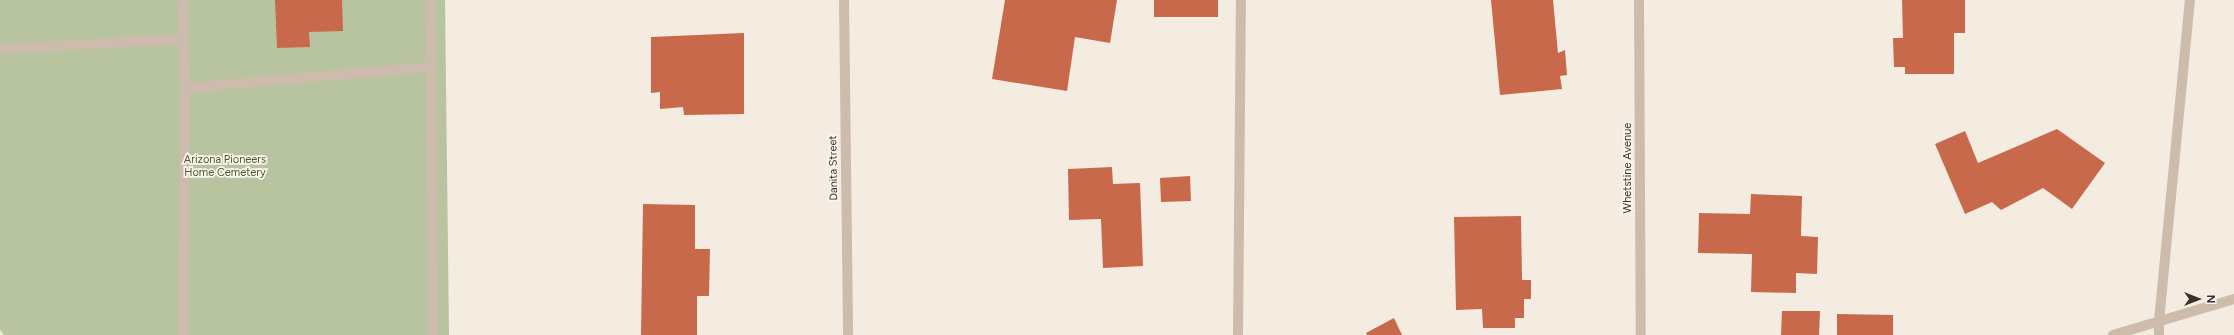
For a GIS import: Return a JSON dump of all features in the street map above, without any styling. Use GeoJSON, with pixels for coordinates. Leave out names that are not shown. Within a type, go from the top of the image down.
{"type":"FeatureCollection","features":[{"type":"Feature","properties":{"kind":"street"},"geometry":{"type":"LineString","coordinates":[[182,0],[182,39],[185,88],[183,335]]}},
{"type":"Feature","properties":{"kind":"street"},"geometry":{"type":"LineString","coordinates":[[430,0],[433,335]]}},
{"type":"Feature","properties":{"kind":"street","name":"Danita Street"},"geometry":{"type":"LineString","coordinates":[[844,0],[848,335]]}},
{"type":"Feature","properties":{"kind":"street"},"geometry":{"type":"LineString","coordinates":[[1238,335],[1241,0]]}},
{"type":"Feature","properties":{"kind":"street","name":"Whetstine Avenue"},"geometry":{"type":"LineString","coordinates":[[1639,0],[1641,335]]}},
{"type":"Feature","properties":{"kind":"street"},"geometry":{"type":"LineString","coordinates":[[2159,335],[2159,321],[2190,0]]}},
{"type":"Feature","properties":{"kind":"street"},"geometry":{"type":"LineString","coordinates":[[0,49],[182,39]]}},
{"type":"Feature","properties":{"kind":"street"},"geometry":{"type":"LineString","coordinates":[[185,88],[430,67]]}},
{"type":"Feature","properties":{"kind":"street"},"geometry":{"type":"LineString","coordinates":[[2113,335],[2234,300]]}},
{"type":"Feature","properties":{"kind":"green space","name":"Arizona Pioneers Home Cemetery"},"geometry":{"type":"Polygon","coordinates":[[[0,0],[445,0],[449,335],[4,335],[0,330],[0,0]]]}},
{"type":"Feature","properties":{"kind":"building"},"geometry":{"type":"Polygon","coordinates":[[[275,0],[342,0],[343,31],[309,32],[310,47],[277,48],[275,0]]]}},
{"type":"Feature","properties":{"kind":"building"},"geometry":{"type":"Polygon","coordinates":[[[1005,0],[1117,0],[1110,43],[1075,37],[1067,91],[992,79],[1005,0]]]}},
{"type":"Feature","properties":{"kind":"building"},"geometry":{"type":"Polygon","coordinates":[[[1154,0],[1218,0],[1218,17],[1154,17],[1154,0]]]}},
{"type":"Feature","properties":{"kind":"building"},"geometry":{"type":"Polygon","coordinates":[[[1491,0],[1553,0],[1558,53],[1565,50],[1567,75],[1560,76],[1562,89],[1500,95],[1491,0]]]}},
{"type":"Feature","properties":{"kind":"building"},"geometry":{"type":"Polygon","coordinates":[[[1902,0],[1965,0],[1965,33],[1954,33],[1954,74],[1905,74],[1905,67],[1894,67],[1893,38],[1903,38],[1902,0]]]}},
{"type":"Feature","properties":{"kind":"building"},"geometry":{"type":"Polygon","coordinates":[[[744,33],[744,114],[684,115],[683,107],[660,109],[660,92],[651,93],[651,37],[744,33]]]}},
{"type":"Feature","properties":{"kind":"building"},"geometry":{"type":"Polygon","coordinates":[[[2057,129],[2105,163],[2072,209],[2043,188],[2001,210],[1992,202],[1965,214],[1935,144],[1965,131],[1978,163],[2057,129]]]}},
{"type":"Feature","properties":{"kind":"building"},"geometry":{"type":"Polygon","coordinates":[[[1112,167],[1113,184],[1140,183],[1143,266],[1103,268],[1101,219],[1069,220],[1068,169],[1112,167]]]}},
{"type":"Feature","properties":{"kind":"building"},"geometry":{"type":"Polygon","coordinates":[[[1190,176],[1191,201],[1161,202],[1160,178],[1190,176]]]}},
{"type":"Feature","properties":{"kind":"building"},"geometry":{"type":"Polygon","coordinates":[[[1751,194],[1802,196],[1801,236],[1818,237],[1817,274],[1796,273],[1796,293],[1751,292],[1752,254],[1698,253],[1699,213],[1750,214],[1751,194]]]}},
{"type":"Feature","properties":{"kind":"building"},"geometry":{"type":"Polygon","coordinates":[[[643,204],[695,205],[695,249],[710,249],[709,296],[697,296],[697,335],[641,335],[643,204]]]}},
{"type":"Feature","properties":{"kind":"building"},"geometry":{"type":"Polygon","coordinates":[[[1521,216],[1522,280],[1531,280],[1531,299],[1524,299],[1524,318],[1515,318],[1515,328],[1483,328],[1482,309],[1456,310],[1454,217],[1521,216]]]}},
{"type":"Feature","properties":{"kind":"building"},"geometry":{"type":"Polygon","coordinates":[[[1782,311],[1820,311],[1819,335],[1781,335],[1782,311]]]}},
{"type":"Feature","properties":{"kind":"building"},"geometry":{"type":"Polygon","coordinates":[[[1837,314],[1893,315],[1893,335],[1837,335],[1837,314]]]}},
{"type":"Feature","properties":{"kind":"building"},"geometry":{"type":"Polygon","coordinates":[[[1394,318],[1402,335],[1367,335],[1366,333],[1394,318]]]}}]}
